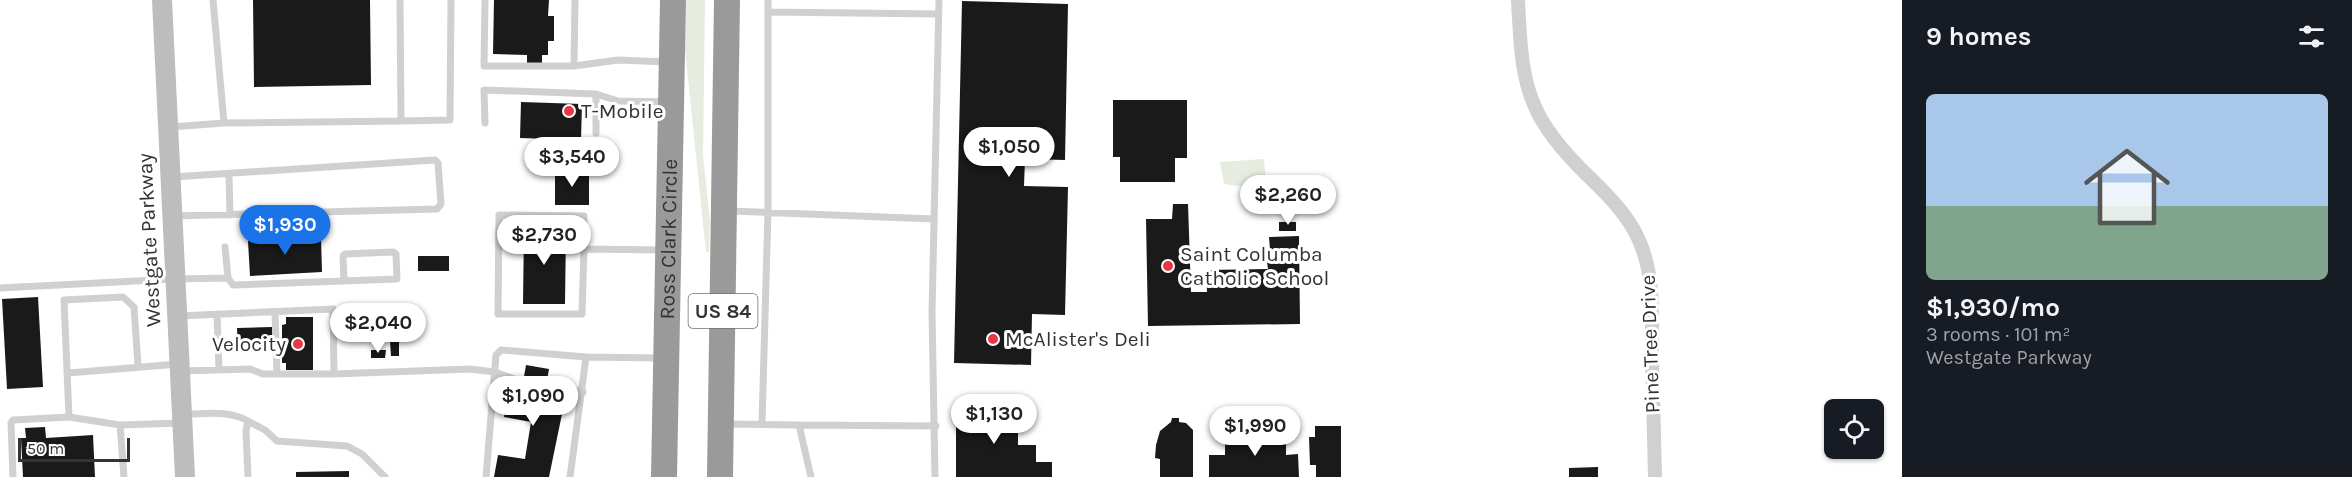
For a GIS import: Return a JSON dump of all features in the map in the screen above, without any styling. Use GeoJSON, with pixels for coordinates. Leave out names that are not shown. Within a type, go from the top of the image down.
{"type":"FeatureCollection","features":[{"type":"Feature","properties":{"kind":"highway","name":"Ross Clark Circle"},"geometry":{"type":"LineString","coordinates":[[664,477],[673,0]]}},
{"type":"Feature","properties":{"kind":"highway","name":"US 84"},"geometry":{"type":"LineString","coordinates":[[720,477],[727,0]]}},
{"type":"Feature","properties":{"kind":"main road","name":"Westgate Parkway"},"geometry":{"type":"LineString","coordinates":[[162,0],[185,477]]}},
{"type":"Feature","properties":{"kind":"street","name":"Pine Tree Drive"},"geometry":{"type":"LineString","coordinates":[[1518,0],[1523,71],[1538,115],[1547,131],[1621,211],[1639,239],[1644,254],[1651,287],[1655,477]]}},
{"type":"Feature","properties":{"kind":"lane"},"geometry":{"type":"LineString","coordinates":[[213,0],[224,123]]}},
{"type":"Feature","properties":{"kind":"lane"},"geometry":{"type":"LineString","coordinates":[[400,0],[401,121]]}},
{"type":"Feature","properties":{"kind":"lane"},"geometry":{"type":"LineString","coordinates":[[167,127],[224,123],[450,120],[451,0]]}},
{"type":"Feature","properties":{"kind":"lane"},"geometry":{"type":"LineString","coordinates":[[486,0],[484,66],[574,66],[618,60],[671,63]]}},
{"type":"Feature","properties":{"kind":"lane"},"geometry":{"type":"LineString","coordinates":[[574,66],[575,0]]}},
{"type":"Feature","properties":{"kind":"lane"},"geometry":{"type":"LineString","coordinates":[[762,423],[768,211],[768,0]]}},
{"type":"Feature","properties":{"kind":"lane"},"geometry":{"type":"LineString","coordinates":[[935,477],[934,219],[939,0]]}},
{"type":"Feature","properties":{"kind":"lane"},"geometry":{"type":"LineString","coordinates":[[768,12],[938,14]]}},
{"type":"Feature","properties":{"kind":"lane"},"geometry":{"type":"LineString","coordinates":[[485,123],[484,90],[596,94],[618,101],[671,102]]}},
{"type":"Feature","properties":{"kind":"lane"},"geometry":{"type":"LineString","coordinates":[[596,94],[596,133]]}},
{"type":"Feature","properties":{"kind":"lane"},"geometry":{"type":"LineString","coordinates":[[170,177],[229,175],[435,159],[438,163],[441,204],[437,209],[172,216]]}},
{"type":"Feature","properties":{"kind":"lane"},"geometry":{"type":"LineString","coordinates":[[229,175],[230,215]]}},
{"type":"Feature","properties":{"kind":"lane"},"geometry":{"type":"LineString","coordinates":[[724,212],[768,211],[934,219]]}},
{"type":"Feature","properties":{"kind":"lane"},"geometry":{"type":"LineString","coordinates":[[499,215],[584,216],[584,249],[582,314],[498,314],[499,215]]}},
{"type":"Feature","properties":{"kind":"lane"},"geometry":{"type":"LineString","coordinates":[[225,247],[228,278],[233,285],[344,281],[397,279],[396,254],[393,252],[345,254],[343,256],[344,281]]}},
{"type":"Feature","properties":{"kind":"lane"},"geometry":{"type":"LineString","coordinates":[[584,249],[668,250]]}},
{"type":"Feature","properties":{"kind":"lane"},"geometry":{"type":"LineString","coordinates":[[0,288],[228,278]]}},
{"type":"Feature","properties":{"kind":"lane"},"geometry":{"type":"LineString","coordinates":[[69,417],[64,300],[123,297],[134,307],[138,366]]}},
{"type":"Feature","properties":{"kind":"lane"},"geometry":{"type":"LineString","coordinates":[[177,316],[333,309],[334,374]]}},
{"type":"Feature","properties":{"kind":"lane"},"geometry":{"type":"LineString","coordinates":[[275,312],[277,374]]}},
{"type":"Feature","properties":{"kind":"lane"},"geometry":{"type":"LineString","coordinates":[[217,314],[219,369]]}},
{"type":"Feature","properties":{"kind":"lane"},"geometry":{"type":"LineString","coordinates":[[486,477],[496,355],[501,350],[586,357],[666,358]]}},
{"type":"Feature","properties":{"kind":"lane"},"geometry":{"type":"LineString","coordinates":[[570,477],[586,357]]}},
{"type":"Feature","properties":{"kind":"lane"},"geometry":{"type":"LineString","coordinates":[[68,373],[111,371],[138,366],[250,369],[263,374],[470,369],[495,372],[523,382]]}},
{"type":"Feature","properties":{"kind":"lane"},"geometry":{"type":"LineString","coordinates":[[546,386],[583,393]]}},
{"type":"Feature","properties":{"kind":"lane"},"geometry":{"type":"LineString","coordinates":[[13,477],[11,423],[13,420],[69,417],[120,425],[224,413],[237,415],[265,430],[277,441],[347,446],[362,454],[386,477]]}},
{"type":"Feature","properties":{"kind":"lane"},"geometry":{"type":"LineString","coordinates":[[248,421],[246,431],[248,477]]}},
{"type":"Feature","properties":{"kind":"lane"},"geometry":{"type":"LineString","coordinates":[[721,424],[936,426]]}},
{"type":"Feature","properties":{"kind":"lane"},"geometry":{"type":"LineString","coordinates":[[120,425],[124,477]]}},
{"type":"Feature","properties":{"kind":"lane"},"geometry":{"type":"LineString","coordinates":[[799,425],[811,477]]}},
{"type":"Feature","properties":{"kind":"shaded area"},"geometry":{"type":"Polygon","coordinates":[[[686,0],[705,0],[703,155],[710,222],[709,252],[706,252],[685,50],[686,0]]]}},
{"type":"Feature","properties":{"kind":"shaded area"},"geometry":{"type":"Polygon","coordinates":[[[1264,159],[1268,203],[1246,203],[1246,187],[1224,184],[1220,162],[1264,159]]]}},
{"type":"Feature","properties":{"kind":"building"},"geometry":{"type":"Polygon","coordinates":[[[253,0],[370,0],[371,85],[254,87],[253,0]]]}},
{"type":"Feature","properties":{"kind":"building"},"geometry":{"type":"Polygon","coordinates":[[[494,0],[549,0],[548,16],[554,16],[554,41],[548,41],[548,55],[542,55],[542,65],[527,65],[527,55],[493,54],[494,0]]]}},
{"type":"Feature","properties":{"kind":"building"},"geometry":{"type":"Polygon","coordinates":[[[962,1],[1068,4],[1065,160],[1025,159],[1024,186],[1068,187],[1065,315],[1032,314],[1031,365],[954,363],[962,1]]]}},
{"type":"Feature","properties":{"kind":"building"},"geometry":{"type":"Polygon","coordinates":[[[1113,100],[1187,100],[1187,158],[1175,158],[1175,182],[1120,182],[1120,157],[1113,157],[1113,100]]]}},
{"type":"Feature","properties":{"kind":"building"},"geometry":{"type":"Polygon","coordinates":[[[521,102],[582,104],[581,140],[520,138],[521,102]]]}},
{"type":"Feature","properties":{"kind":"building"},"geometry":{"type":"Polygon","coordinates":[[[555,171],[589,171],[589,205],[555,205],[555,171]]]}},
{"type":"Feature","properties":{"kind":"building","name":"Saint Columba Catholic School"},"geometry":{"type":"Polygon","coordinates":[[[1173,204],[1188,204],[1191,292],[1207,292],[1206,270],[1268,269],[1267,262],[1271,262],[1269,237],[1299,236],[1300,324],[1148,326],[1146,219],[1172,219],[1173,204]]]}},
{"type":"Feature","properties":{"kind":"building"},"geometry":{"type":"Polygon","coordinates":[[[1279,222],[1296,222],[1296,231],[1279,231],[1279,222]]]}},
{"type":"Feature","properties":{"kind":"building"},"geometry":{"type":"Polygon","coordinates":[[[524,228],[566,229],[565,304],[523,304],[524,228]]]}},
{"type":"Feature","properties":{"kind":"building"},"geometry":{"type":"Polygon","coordinates":[[[321,237],[322,272],[250,276],[248,241],[321,237]]]}},
{"type":"Feature","properties":{"kind":"building"},"geometry":{"type":"Polygon","coordinates":[[[418,256],[449,256],[449,271],[418,271],[418,256]]]}},
{"type":"Feature","properties":{"kind":"building"},"geometry":{"type":"Polygon","coordinates":[[[38,297],[43,387],[7,389],[2,299],[38,297]]]}},
{"type":"Feature","properties":{"kind":"building","name":"Velocity"},"geometry":{"type":"Polygon","coordinates":[[[286,317],[313,317],[313,370],[286,370],[286,363],[282,363],[282,325],[286,324],[286,317]]]}},
{"type":"Feature","properties":{"kind":"building"},"geometry":{"type":"Polygon","coordinates":[[[408,323],[417,323],[418,336],[409,337],[408,323]]]}},
{"type":"Feature","properties":{"kind":"building"},"geometry":{"type":"Polygon","coordinates":[[[376,324],[394,324],[394,333],[376,332],[376,324]]]}},
{"type":"Feature","properties":{"kind":"building"},"geometry":{"type":"Polygon","coordinates":[[[272,327],[273,351],[238,352],[237,328],[272,327]]]}},
{"type":"Feature","properties":{"kind":"building"},"geometry":{"type":"Polygon","coordinates":[[[390,342],[399,342],[399,356],[391,356],[390,342]]]}},
{"type":"Feature","properties":{"kind":"building"},"geometry":{"type":"Polygon","coordinates":[[[371,350],[386,350],[385,358],[371,358],[371,350]]]}},
{"type":"Feature","properties":{"kind":"building"},"geometry":{"type":"Polygon","coordinates":[[[526,365],[549,369],[544,397],[561,400],[559,413],[562,414],[549,477],[494,477],[498,455],[525,459],[531,422],[504,417],[509,392],[521,394],[526,365]]]}},
{"type":"Feature","properties":{"kind":"building"},"geometry":{"type":"Polygon","coordinates":[[[956,407],[1018,407],[1018,445],[1036,445],[1036,462],[1052,462],[1052,477],[956,477],[956,407]]]}},
{"type":"Feature","properties":{"kind":"building"},"geometry":{"type":"Polygon","coordinates":[[[1172,418],[1179,418],[1179,422],[1186,423],[1193,430],[1193,477],[1160,477],[1160,459],[1155,458],[1156,445],[1160,431],[1171,422],[1172,418]]]}},
{"type":"Feature","properties":{"kind":"building"},"geometry":{"type":"Polygon","coordinates":[[[1315,426],[1341,426],[1341,477],[1316,477],[1316,465],[1310,465],[1309,437],[1315,437],[1315,426]]]}},
{"type":"Feature","properties":{"kind":"building"},"geometry":{"type":"Polygon","coordinates":[[[45,427],[46,438],[93,435],[95,477],[23,477],[21,438],[26,438],[25,428],[45,427]]]}},
{"type":"Feature","properties":{"kind":"building"},"geometry":{"type":"Polygon","coordinates":[[[1269,430],[1269,434],[1286,433],[1286,455],[1298,454],[1299,477],[1209,477],[1209,455],[1225,455],[1225,435],[1239,434],[1239,431],[1269,430]]]}},
{"type":"Feature","properties":{"kind":"building"},"geometry":{"type":"Polygon","coordinates":[[[1598,467],[1598,477],[1569,477],[1569,468],[1598,467]]]}},
{"type":"Feature","properties":{"kind":"building"},"geometry":{"type":"Polygon","coordinates":[[[349,471],[349,477],[296,477],[296,472],[349,471]]]}},
{"type":"Feature","properties":{"kind":"place","name":"T-Mobile"},"geometry":{"type":"Point","coordinates":[569,111]}},
{"type":"Feature","properties":{"kind":"place","name":"Saint Columba Catholic School"},"geometry":{"type":"Point","coordinates":[1168,266]}},
{"type":"Feature","properties":{"kind":"place","name":"McAlister's Deli"},"geometry":{"type":"Point","coordinates":[993,339]}},
{"type":"Feature","properties":{"kind":"place","name":"Velocity"},"geometry":{"type":"Point","coordinates":[298,344]}}]}
